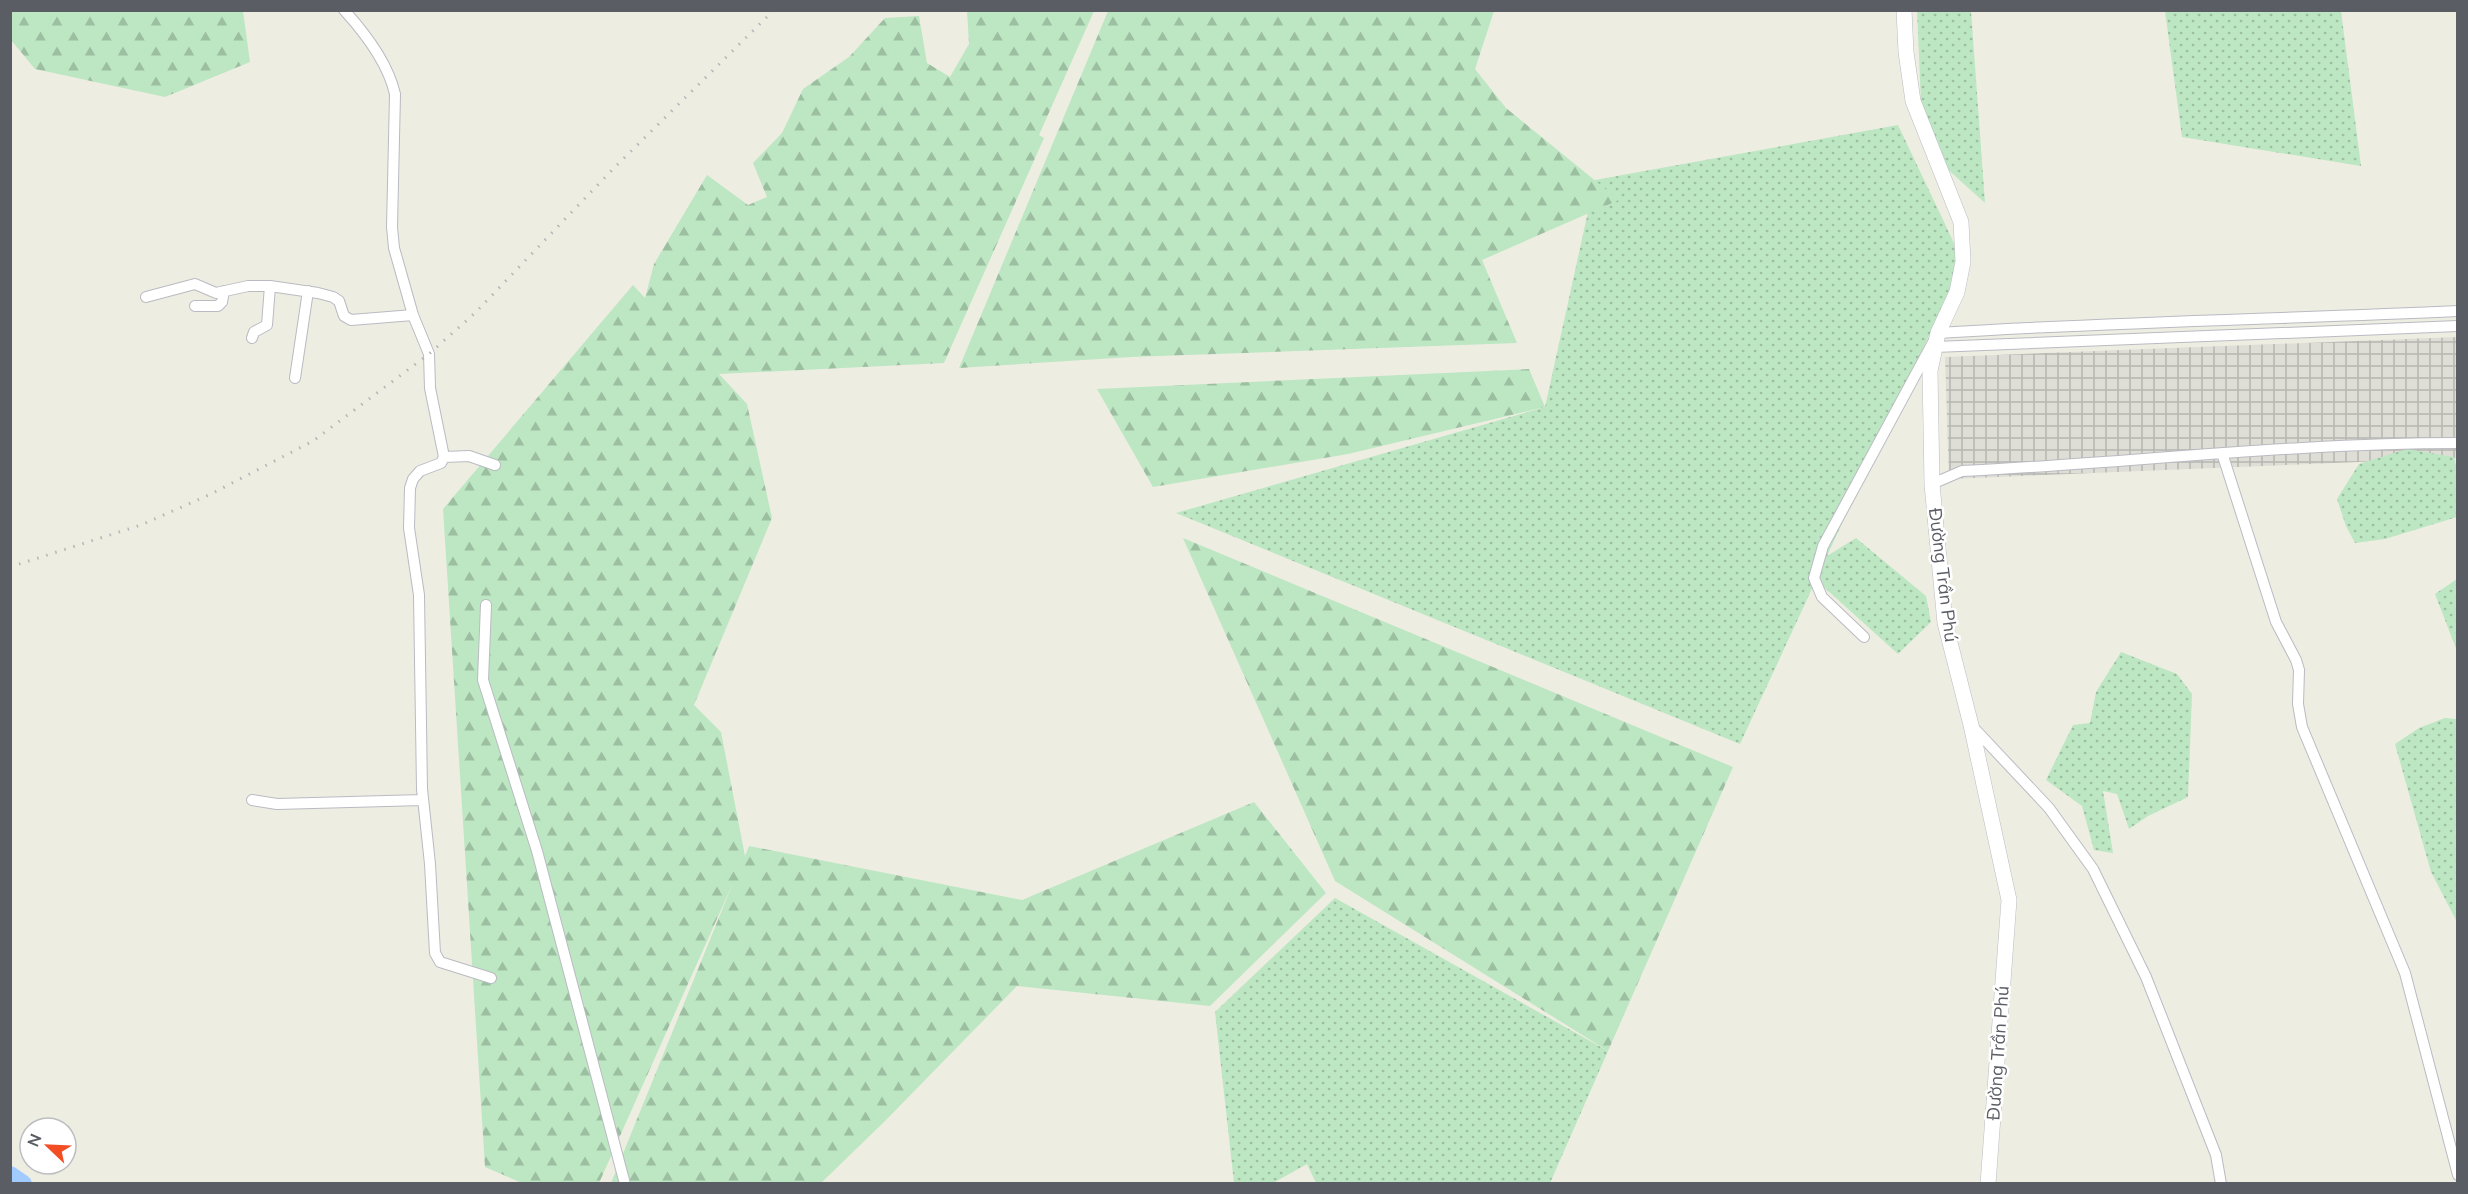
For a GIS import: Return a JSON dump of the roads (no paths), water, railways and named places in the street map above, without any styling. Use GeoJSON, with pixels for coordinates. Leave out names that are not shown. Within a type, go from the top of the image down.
{"type":"FeatureCollection","features":[{"type":"Feature","properties":{"kind":"main road","name":"Đường Trần Phú"},"geometry":{"type":"LineString","coordinates":[[1904,10],[1906,52],[1913,101],[1961,222],[1964,239],[1963,262],[1957,292],[1936,340],[1930,371],[1932,484],[1945,623],[1971,725],[2009,900],[1988,1184]]}},
{"type":"Feature","properties":{"kind":"street"},"geometry":{"type":"LineString","coordinates":[[344,10],[383,62],[392,82],[394,94],[392,227],[394,248],[413,315],[429,354],[430,388],[444,457],[441,463],[416,474],[410,488],[409,528],[419,595],[423,800],[436,959],[445,965],[491,978]]}},
{"type":"Feature","properties":{"kind":"street"},"geometry":{"type":"LineString","coordinates":[[146,297],[195,284],[212,292],[248,286],[270,286],[333,297],[339,301],[344,316],[351,320],[413,315]]}},
{"type":"Feature","properties":{"kind":"street"},"geometry":{"type":"LineString","coordinates":[[252,338],[254,332],[267,326],[270,286]]}},
{"type":"Feature","properties":{"kind":"street"},"geometry":{"type":"LineString","coordinates":[[195,306],[218,306],[222,302],[224,291]]}},
{"type":"Feature","properties":{"kind":"street"},"geometry":{"type":"LineString","coordinates":[[295,378],[308,291]]}},
{"type":"Feature","properties":{"kind":"street"},"geometry":{"type":"LineString","coordinates":[[1936,340],[2080,324],[2205,322],[2457,311]]}},
{"type":"Feature","properties":{"kind":"street"},"geometry":{"type":"LineString","coordinates":[[1936,340],[2457,326]]}},
{"type":"Feature","properties":{"kind":"street"},"geometry":{"type":"LineString","coordinates":[[1864,637],[1822,597],[1814,578],[1823,546],[1936,340]]}},
{"type":"Feature","properties":{"kind":"street"},"geometry":{"type":"LineString","coordinates":[[1932,484],[1962,471],[2223,453],[2412,443],[2457,443]]}},
{"type":"Feature","properties":{"kind":"street"},"geometry":{"type":"LineString","coordinates":[[2223,453],[2276,622],[2299,670],[2298,704],[2302,727],[2405,973],[2457,1175]]}},
{"type":"Feature","properties":{"kind":"street"},"geometry":{"type":"LineString","coordinates":[[444,457],[469,456],[495,465]]}},
{"type":"Feature","properties":{"kind":"street"},"geometry":{"type":"LineString","coordinates":[[486,605],[483,680],[537,851],[625,1184]]}},
{"type":"Feature","properties":{"kind":"street"},"geometry":{"type":"LineString","coordinates":[[1971,725],[2049,808],[2093,869],[2146,977],[2216,1155],[2221,1184]]}},
{"type":"Feature","properties":{"kind":"street"},"geometry":{"type":"LineString","coordinates":[[252,800],[277,804],[423,800]]}},
{"type":"Feature","properties":{"kind":"waterway"},"geometry":{"type":"LineString","coordinates":[[10,1175],[23,1184]]}},
{"type":"Feature","properties":{"kind":"railway"},"geometry":{"type":"LineString","coordinates":[[10,567],[141,525],[211,494],[313,441],[429,354],[475,313],[614,168],[774,10]]}}]}
